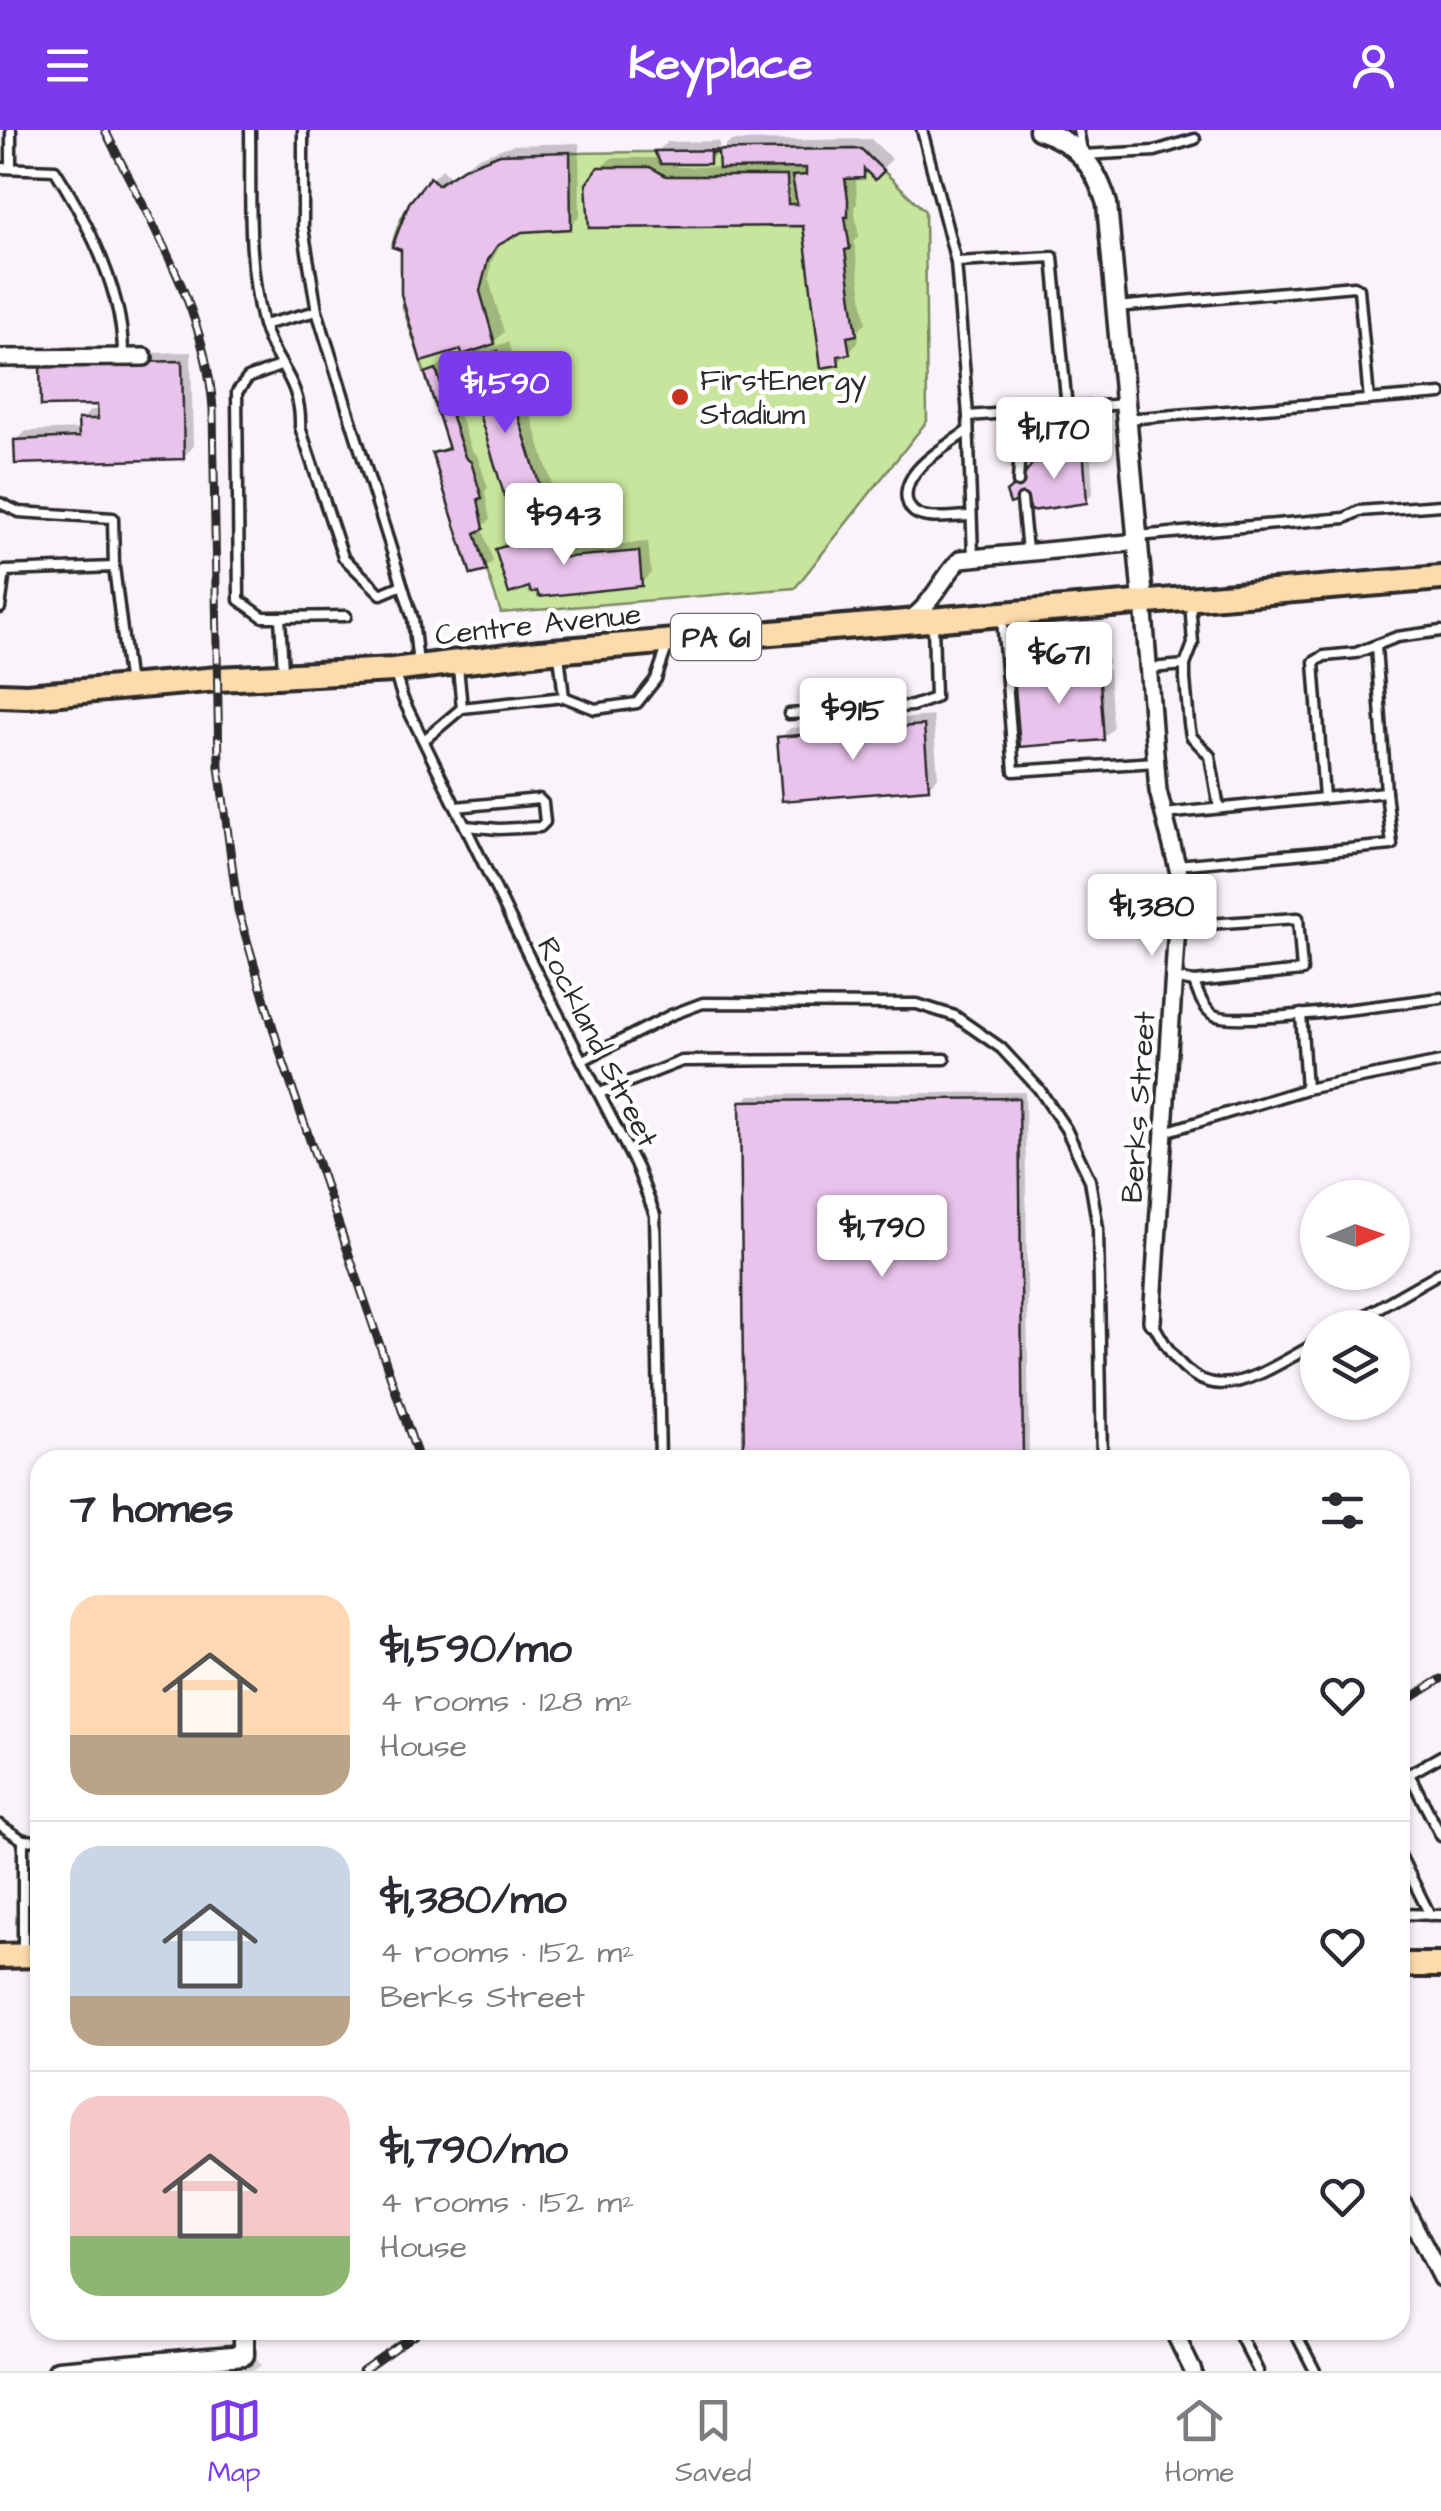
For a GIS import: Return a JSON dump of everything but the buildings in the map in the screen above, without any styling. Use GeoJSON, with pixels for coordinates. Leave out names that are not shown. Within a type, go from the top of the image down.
{"type":"FeatureCollection","features":[{"type":"Feature","properties":{"kind":"main road","name":"Centre Avenue"},"geometry":{"type":"LineString","coordinates":[[0,694],[28,696],[393,670],[558,650],[1441,578]]}},
{"type":"Feature","properties":{"kind":"main road"},"geometry":{"type":"LineString","coordinates":[[1410,1965],[1441,1965]]}},
{"type":"Feature","properties":{"kind":"street"},"geometry":{"type":"LineString","coordinates":[[1039,130],[1060,138],[1083,155],[1100,182],[1107,204],[1144,600]]}},
{"type":"Feature","properties":{"kind":"street"},"geometry":{"type":"LineString","coordinates":[[0,358],[144,357]]}},
{"type":"Feature","properties":{"kind":"street"},"geometry":{"type":"LineString","coordinates":[[906,621],[926,606],[962,559],[1138,539]]}},
{"type":"Feature","properties":{"kind":"street","name":"Berks Street"},"geometry":{"type":"LineString","coordinates":[[1144,600],[1156,762],[1180,876],[1152,1321]]}},
{"type":"Feature","properties":{"kind":"street"},"geometry":{"type":"LineString","coordinates":[[1410,2218],[1441,2278]]}},
{"type":"Feature","properties":{"kind":"street"},"geometry":{"type":"LineString","coordinates":[[58,2371],[244,2355],[244,2340]]}},
{"type":"Feature","properties":{"kind":"street"},"geometry":{"type":"LineString","coordinates":[[1178,2340],[1193,2371]]}},
{"type":"Feature","properties":{"kind":"lane"},"geometry":{"type":"LineString","coordinates":[[11,130],[11,168]]}},
{"type":"Feature","properties":{"kind":"lane"},"geometry":{"type":"LineString","coordinates":[[250,130],[253,270],[263,325],[280,366],[294,384],[300,427],[343,557],[381,594],[402,584]]}},
{"type":"Feature","properties":{"kind":"lane"},"geometry":{"type":"LineString","coordinates":[[303,130],[303,228],[317,311],[413,619],[418,666]]}},
{"type":"Feature","properties":{"kind":"lane"},"geometry":{"type":"LineString","coordinates":[[922,130],[956,262],[968,416],[973,556]]}},
{"type":"Feature","properties":{"kind":"lane"},"geometry":{"type":"LineString","coordinates":[[1078,130],[1083,155],[1155,152],[1195,139]]}},
{"type":"Feature","properties":{"kind":"lane"},"geometry":{"type":"LineString","coordinates":[[0,168],[56,170],[76,204],[113,292],[123,332],[123,357]]}},
{"type":"Feature","properties":{"kind":"lane"},"geometry":{"type":"LineString","coordinates":[[956,262],[1053,257],[1067,410]]}},
{"type":"Feature","properties":{"kind":"lane"},"geometry":{"type":"LineString","coordinates":[[1116,306],[1354,286],[1360,289],[1369,400]]}},
{"type":"Feature","properties":{"kind":"lane"},"geometry":{"type":"LineString","coordinates":[[263,325],[317,311]]}},
{"type":"Feature","properties":{"kind":"lane"},"geometry":{"type":"LineString","coordinates":[[280,366],[248,378],[237,392],[239,600],[263,618],[346,616]]}},
{"type":"Feature","properties":{"kind":"lane"},"geometry":{"type":"LineString","coordinates":[[968,416],[1067,410],[1126,412],[1441,394]]}},
{"type":"Feature","properties":{"kind":"lane"},"geometry":{"type":"LineString","coordinates":[[1018,482],[1020,446],[1034,412]]}},
{"type":"Feature","properties":{"kind":"lane"},"geometry":{"type":"LineString","coordinates":[[966,432],[912,476],[906,486],[910,510],[920,516],[970,516]]}},
{"type":"Feature","properties":{"kind":"lane"},"geometry":{"type":"LineString","coordinates":[[1022,500],[1028,550]]}},
{"type":"Feature","properties":{"kind":"lane"},"geometry":{"type":"LineString","coordinates":[[0,503],[19,512],[113,518],[114,568],[130,687]]}},
{"type":"Feature","properties":{"kind":"lane"},"geometry":{"type":"LineString","coordinates":[[1138,539],[1345,518],[1358,511],[1441,505]]}},
{"type":"Feature","properties":{"kind":"lane"},"geometry":{"type":"LineString","coordinates":[[0,608],[5,571],[114,568]]}},
{"type":"Feature","properties":{"kind":"lane"},"geometry":{"type":"LineString","coordinates":[[1190,596],[1193,644],[1185,665],[1192,736],[1210,756],[1218,808]]}},
{"type":"Feature","properties":{"kind":"lane"},"geometry":{"type":"LineString","coordinates":[[1002,613],[1014,771],[1156,762]]}},
{"type":"Feature","properties":{"kind":"lane"},"geometry":{"type":"LineString","coordinates":[[280,617],[283,676]]}},
{"type":"Feature","properties":{"kind":"lane"},"geometry":{"type":"LineString","coordinates":[[788,714],[912,706],[935,698],[933,619]]}},
{"type":"Feature","properties":{"kind":"lane"},"geometry":{"type":"LineString","coordinates":[[1324,798],[1314,662],[1397,637],[1441,631]]}},
{"type":"Feature","properties":{"kind":"lane"},"geometry":{"type":"LineString","coordinates":[[424,740],[462,708],[564,697],[595,710],[637,703],[656,678],[670,641]]}},
{"type":"Feature","properties":{"kind":"lane"},"geometry":{"type":"LineString","coordinates":[[1177,865],[1392,844],[1376,646]]}},
{"type":"Feature","properties":{"kind":"lane"},"geometry":{"type":"LineString","coordinates":[[558,650],[564,697]]}},
{"type":"Feature","properties":{"kind":"lane"},"geometry":{"type":"LineString","coordinates":[[458,662],[462,708]]}},
{"type":"Feature","properties":{"kind":"lane"},"geometry":{"type":"LineString","coordinates":[[1148,668],[1185,665]]}},
{"type":"Feature","properties":{"kind":"lane","name":"Rockland Street"},"geometry":{"type":"LineString","coordinates":[[393,670],[456,806],[638,1168],[655,1215],[660,1450]]}},
{"type":"Feature","properties":{"kind":"lane"},"geometry":{"type":"LineString","coordinates":[[1164,814],[1386,792]]}},
{"type":"Feature","properties":{"kind":"lane"},"geometry":{"type":"LineString","coordinates":[[456,806],[539,800],[543,803],[544,822],[540,827],[466,826]]}},
{"type":"Feature","properties":{"kind":"lane"},"geometry":{"type":"LineString","coordinates":[[1174,978],[1194,982],[1302,972],[1298,918],[1177,926]]}},
{"type":"Feature","properties":{"kind":"lane"},"geometry":{"type":"LineString","coordinates":[[1194,982],[1204,1006],[1214,1015],[1226,1018],[1441,998]]}},
{"type":"Feature","properties":{"kind":"lane"},"geometry":{"type":"LineString","coordinates":[[582,1060],[671,1015],[704,1003],[918,1004],[955,1016],[1001,1048],[1039,1089],[1066,1129],[1090,1180],[1098,1228],[1102,1450]]}},
{"type":"Feature","properties":{"kind":"lane"},"geometry":{"type":"LineString","coordinates":[[1301,1014],[1306,1089]]}},
{"type":"Feature","properties":{"kind":"lane"},"geometry":{"type":"LineString","coordinates":[[600,1093],[682,1061],[945,1059]]}},
{"type":"Feature","properties":{"kind":"lane"},"geometry":{"type":"LineString","coordinates":[[1164,1132],[1306,1089],[1441,1062]]}},
{"type":"Feature","properties":{"kind":"lane"},"geometry":{"type":"LineString","coordinates":[[1374,1310],[1441,1272]]}},
{"type":"Feature","properties":{"kind":"lane"},"geometry":{"type":"LineString","coordinates":[[1152,1321],[1169,1354],[1191,1376],[1215,1384],[1260,1376],[1300,1353]]}},
{"type":"Feature","properties":{"kind":"lane"},"geometry":{"type":"LineString","coordinates":[[1410,1774],[1441,1756]]}},
{"type":"Feature","properties":{"kind":"lane"},"geometry":{"type":"LineString","coordinates":[[1410,1787],[1441,1836]]}},
{"type":"Feature","properties":{"kind":"lane"},"geometry":{"type":"LineString","coordinates":[[0,1825],[22,1840],[30,1840]]}},
{"type":"Feature","properties":{"kind":"lane"},"geometry":{"type":"LineString","coordinates":[[21,1955],[22,1840]]}},
{"type":"Feature","properties":{"kind":"lane"},"geometry":{"type":"LineString","coordinates":[[1410,1880],[1430,1915]]}},
{"type":"Feature","properties":{"kind":"lane"},"geometry":{"type":"LineString","coordinates":[[1410,1914],[1441,1915]]}},
{"type":"Feature","properties":{"kind":"lane"},"geometry":{"type":"LineString","coordinates":[[1243,2340],[1258,2371]]}},
{"type":"Feature","properties":{"kind":"lane"},"geometry":{"type":"LineString","coordinates":[[1299,2340],[1315,2371]]}},
{"type":"Feature","properties":{"kind":"green space","name":"FirstEnergy Stadium"},"geometry":{"type":"Polygon","coordinates":[[[861,149],[925,211],[927,421],[795,588],[501,613],[487,571],[471,575],[432,453],[449,448],[403,307],[401,250],[392,247],[402,218],[417,193],[430,177],[438,184],[464,168],[500,154],[861,149]]]}},
{"type":"Feature","properties":{"kind":"tunnel"},"geometry":{"type":"LineString","coordinates":[[244,2355],[254,2371]]}},
{"type":"Feature","properties":{"kind":"railway"},"geometry":{"type":"LineString","coordinates":[[105,130],[173,265],[208,371],[213,409],[219,767],[238,910],[282,1058],[416,1450]]}},
{"type":"Feature","properties":{"kind":"railway"},"geometry":{"type":"LineString","coordinates":[[1410,1699],[1441,1679]]}},
{"type":"Feature","properties":{"kind":"railway"},"geometry":{"type":"LineString","coordinates":[[362,2371],[406,2340]]}},
{"type":"Feature","properties":{"kind":"place","name":"FirstEnergy Stadium"},"geometry":{"type":"Point","coordinates":[680,397]}}]}
